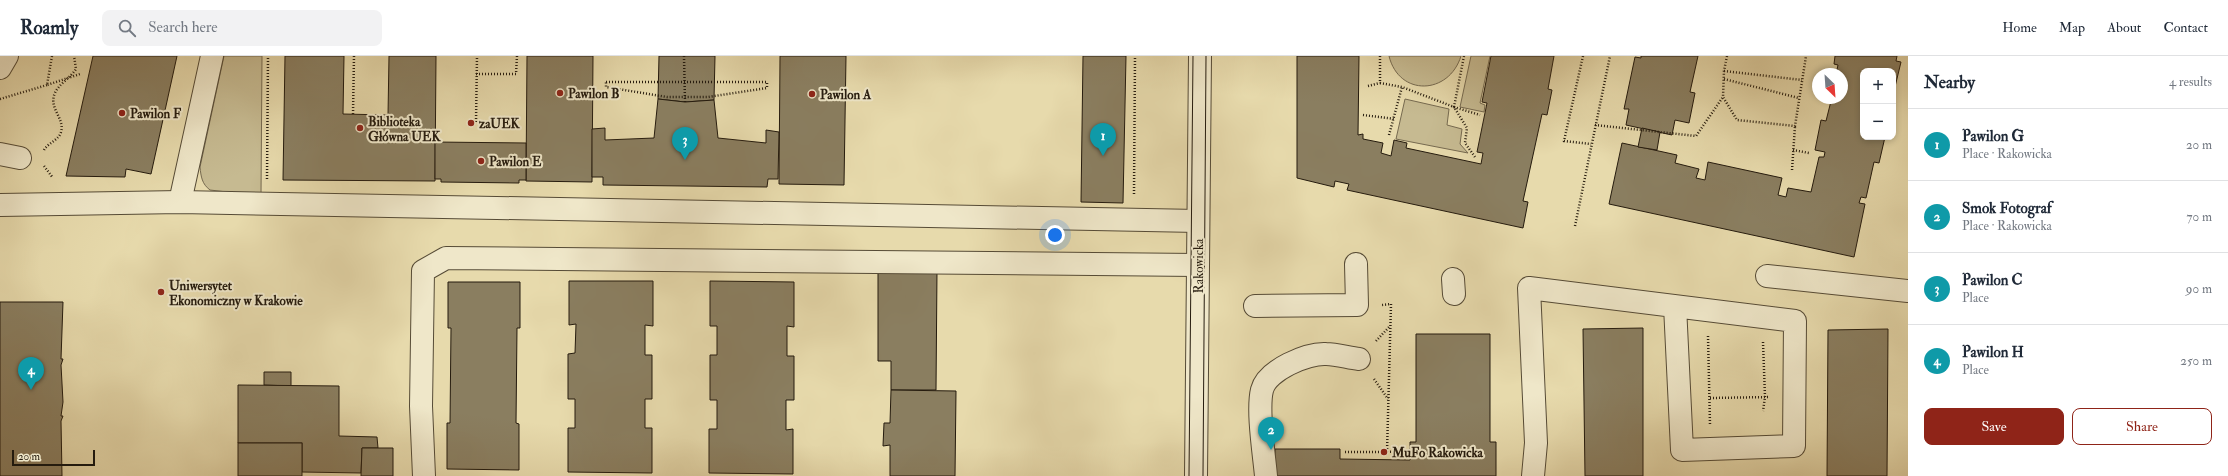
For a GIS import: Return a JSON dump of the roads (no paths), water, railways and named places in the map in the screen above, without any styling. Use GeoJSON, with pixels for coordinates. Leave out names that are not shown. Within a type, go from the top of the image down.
{"type":"FeatureCollection","features":[{"type":"Feature","properties":{"kind":"street"},"geometry":{"type":"LineString","coordinates":[[0,68],[7,56]]}},
{"type":"Feature","properties":{"kind":"street"},"geometry":{"type":"LineString","coordinates":[[180,202],[212,56]]}},
{"type":"Feature","properties":{"kind":"street","name":"Rakowicka"},"geometry":{"type":"LineString","coordinates":[[1196,476],[1200,56]]}},
{"type":"Feature","properties":{"kind":"street"},"geometry":{"type":"LineString","coordinates":[[0,205],[180,202],[1198,220]]}},
{"type":"Feature","properties":{"kind":"street"},"geometry":{"type":"LineString","coordinates":[[424,476],[421,406],[423,271],[446,258],[1198,265]]}},
{"type":"Feature","properties":{"kind":"street"},"geometry":{"type":"LineString","coordinates":[[1255,306],[1357,305],[1356,264]]}},
{"type":"Feature","properties":{"kind":"street"},"geometry":{"type":"LineString","coordinates":[[1767,276],[1908,291]]}},
{"type":"Feature","properties":{"kind":"street"},"geometry":{"type":"LineString","coordinates":[[1533,476],[1536,443],[1529,288],[1708,310],[1795,321],[1794,446],[1682,450],[1675,306]]}},
{"type":"Feature","properties":{"kind":"street"},"geometry":{"type":"LineString","coordinates":[[1266,476],[1261,412],[1262,389],[1274,373],[1286,364],[1325,354],[1360,359]]}},
{"type":"Feature","properties":{"kind":"tram line"},"geometry":{"type":"LineString","coordinates":[[1189,476],[1193,56]]}},
{"type":"Feature","properties":{"kind":"tram line"},"geometry":{"type":"LineString","coordinates":[[1203,476],[1206,56]]}},
{"type":"Feature","properties":{"kind":"place","name":"Pawilon B"},"geometry":{"type":"Point","coordinates":[560,93]}},
{"type":"Feature","properties":{"kind":"place","name":"Pawilon A"},"geometry":{"type":"Point","coordinates":[812,94]}},
{"type":"Feature","properties":{"kind":"place","name":"Pawilon F"},"geometry":{"type":"Point","coordinates":[122,113]}},
{"type":"Feature","properties":{"kind":"place","name":"zaUEK"},"geometry":{"type":"Point","coordinates":[471,123]}},
{"type":"Feature","properties":{"kind":"place","name":"Biblioteka Główna UEK"},"geometry":{"type":"Point","coordinates":[360,128]}},
{"type":"Feature","properties":{"kind":"place","name":"Pawilon G"},"geometry":{"type":"Point","coordinates":[1103,156]}},
{"type":"Feature","properties":{"kind":"place","name":"Pawilon C"},"geometry":{"type":"Point","coordinates":[685,160]}},
{"type":"Feature","properties":{"kind":"place","name":"Pawilon E"},"geometry":{"type":"Point","coordinates":[481,161]}},
{"type":"Feature","properties":{"kind":"place","name":"Uniwersytet Ekonomiczny w Krakowie"},"geometry":{"type":"Point","coordinates":[161,292]}},
{"type":"Feature","properties":{"kind":"place","name":"Pawilon H"},"geometry":{"type":"Point","coordinates":[31,390]}},
{"type":"Feature","properties":{"kind":"place","name":"Smok Fotograf"},"geometry":{"type":"Point","coordinates":[1271,450]}},
{"type":"Feature","properties":{"kind":"place","name":"MuFo Rakowicka"},"geometry":{"type":"Point","coordinates":[1384,452]}}]}
